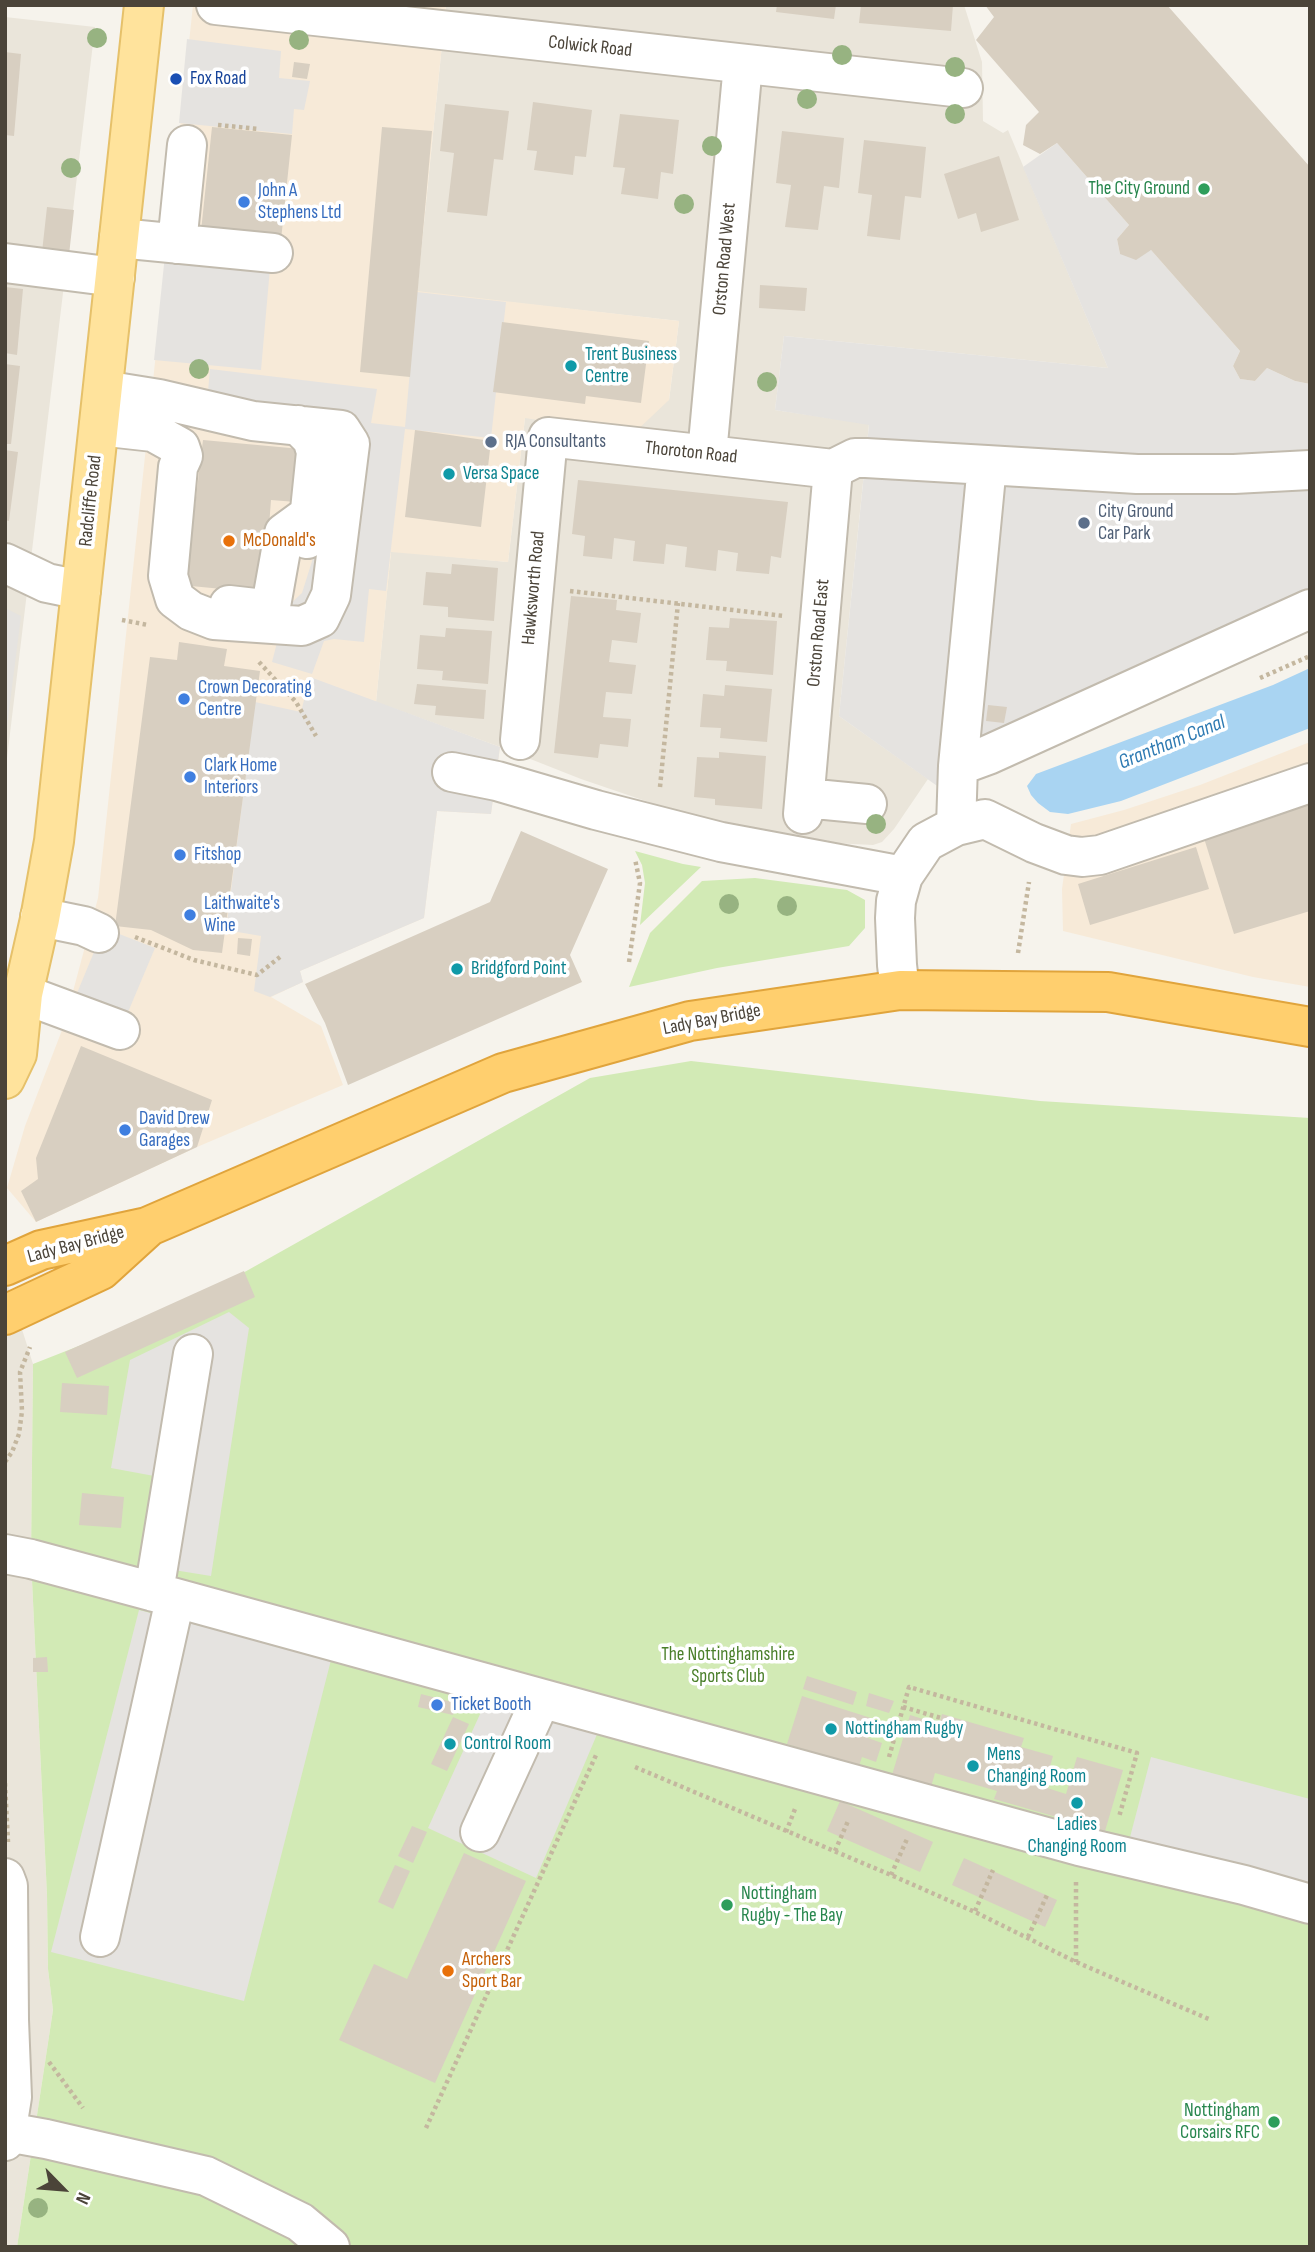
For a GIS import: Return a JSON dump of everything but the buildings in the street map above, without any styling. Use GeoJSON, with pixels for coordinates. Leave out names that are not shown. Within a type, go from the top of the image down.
{"type":"FeatureCollection","features":[{"type":"Feature","properties":{"kind":"highway","name":"Lady Bay Bridge"},"geometry":{"type":"LineString","coordinates":[[5,1266],[23,1246],[148,1227],[503,1073],[690,1021],[900,990],[1108,992],[1310,1027]]}},
{"type":"Feature","properties":{"kind":"highway","name":"Lady Bay Bridge"},"geometry":{"type":"LineString","coordinates":[[6,1315],[101,1270],[148,1227]]}},
{"type":"Feature","properties":{"kind":"main road","name":"Radcliffe Road"},"geometry":{"type":"LineString","coordinates":[[5,1079],[17,1054],[14,1004],[40,917],[54,841],[144,5]]}},
{"type":"Feature","properties":{"kind":"street","name":"Colwick Road"},"geometry":{"type":"LineString","coordinates":[[216,5],[430,17],[743,64],[963,88]]}},
{"type":"Feature","properties":{"kind":"street","name":"Orston Road West"},"geometry":{"type":"LineString","coordinates":[[707,454],[743,64]]}},
{"type":"Feature","properties":{"kind":"street"},"geometry":{"type":"LineString","coordinates":[[177,244],[187,145]]}},
{"type":"Feature","properties":{"kind":"street"},"geometry":{"type":"LineString","coordinates":[[119,238],[273,253]]}},
{"type":"Feature","properties":{"kind":"street"},"geometry":{"type":"LineString","coordinates":[[5,263],[115,277]]}},
{"type":"Feature","properties":{"kind":"street"},"geometry":{"type":"LineString","coordinates":[[101,408],[159,399],[253,421],[341,430],[350,444],[331,595],[320,618],[302,626],[214,620],[191,611],[174,598],[168,576],[178,467],[182,452],[195,433],[227,416]]}},
{"type":"Feature","properties":{"kind":"street"},"geometry":{"type":"LineString","coordinates":[[101,408],[153,432],[182,452],[192,468],[181,577],[184,589],[191,596],[205,602],[264,609],[271,606],[284,533],[310,514],[316,452],[312,439],[299,425]]}},
{"type":"Feature","properties":{"kind":"street","name":"Thoroton Road"},"geometry":{"type":"LineString","coordinates":[[548,437],[834,469]]}},
{"type":"Feature","properties":{"kind":"street","name":"Hawksworth Road"},"geometry":{"type":"LineString","coordinates":[[520,740],[548,437]]}},
{"type":"Feature","properties":{"kind":"street"},"geometry":{"type":"LineString","coordinates":[[834,469],[855,458],[866,458],[1137,474],[1234,474],[1310,470]]}},
{"type":"Feature","properties":{"kind":"street"},"geometry":{"type":"LineString","coordinates":[[956,826],[958,766],[987,465]]}},
{"type":"Feature","properties":{"kind":"street","name":"Orston Road East"},"geometry":{"type":"LineString","coordinates":[[834,469],[804,806],[867,804]]}},
{"type":"Feature","properties":{"kind":"street"},"geometry":{"type":"LineString","coordinates":[[5,563],[47,583],[81,590]]}},
{"type":"Feature","properties":{"kind":"street"},"geometry":{"type":"LineString","coordinates":[[958,766],[988,755],[1310,609]]}},
{"type":"Feature","properties":{"kind":"street"},"geometry":{"type":"LineString","coordinates":[[452,772],[497,781],[721,842],[903,876]]}},
{"type":"Feature","properties":{"kind":"street"},"geometry":{"type":"LineString","coordinates":[[900,990],[895,918],[896,901],[903,876],[926,842],[956,826],[985,819],[1050,849],[1082,857],[1100,855],[1310,783]]}},
{"type":"Feature","properties":{"kind":"street"},"geometry":{"type":"LineString","coordinates":[[40,917],[116,935]]}},
{"type":"Feature","properties":{"kind":"street"},"geometry":{"type":"LineString","coordinates":[[14,1004],[120,1030]]}},
{"type":"Feature","properties":{"kind":"street"},"geometry":{"type":"LineString","coordinates":[[100,1937],[165,1595],[193,1354]]}},
{"type":"Feature","properties":{"kind":"street"},"geometry":{"type":"LineString","coordinates":[[5,1554],[165,1595],[1093,1850],[1244,1885],[1310,1904]]}},
{"type":"Feature","properties":{"kind":"street"},"geometry":{"type":"LineString","coordinates":[[480,1832],[541,1699]]}},
{"type":"Feature","properties":{"kind":"street"},"geometry":{"type":"LineString","coordinates":[[7,1882],[12,2097],[6,2137],[116,2155],[206,2176],[300,2222],[330,2247]]}},
{"type":"Feature","properties":{"kind":"path"},"geometry":{"type":"LineString","coordinates":[[559,589],[820,622]]}},
{"type":"Feature","properties":{"kind":"path"},"geometry":{"type":"LineString","coordinates":[[659,797],[677,603]]}},
{"type":"Feature","properties":{"kind":"path"},"geometry":{"type":"LineString","coordinates":[[1018,956],[1050,849]]}},
{"type":"Feature","properties":{"kind":"path"},"geometry":{"type":"LineString","coordinates":[[626,852],[635,859],[640,883],[629,962]]}},
{"type":"Feature","properties":{"kind":"path"},"geometry":{"type":"LineString","coordinates":[[116,935],[194,960],[257,975],[279,957]]}},
{"type":"Feature","properties":{"kind":"path"},"geometry":{"type":"LineString","coordinates":[[5,1462],[19,1434],[22,1411],[20,1372],[48,1308],[45,1295]]}},
{"type":"Feature","properties":{"kind":"path"},"geometry":{"type":"LineString","coordinates":[[878,1791],[909,1687],[1137,1754],[1093,1850],[1076,1870],[1076,1962]]}},
{"type":"Feature","properties":{"kind":"path"},"geometry":{"type":"LineString","coordinates":[[903,1707],[941,1718]]}},
{"type":"Feature","properties":{"kind":"path"},"geometry":{"type":"LineString","coordinates":[[426,2128],[598,1751],[608,1755]]}},
{"type":"Feature","properties":{"kind":"path"},"geometry":{"type":"LineString","coordinates":[[629,1764],[975,1912],[1076,1962],[1211,2021]]}},
{"type":"Feature","properties":{"kind":"path"},"geometry":{"type":"LineString","coordinates":[[5,1783],[8,1811],[7,1882]]}},
{"type":"Feature","properties":{"kind":"path"},"geometry":{"type":"LineString","coordinates":[[891,1875],[910,1832]]}},
{"type":"Feature","properties":{"kind":"path"},"geometry":{"type":"LineString","coordinates":[[835,1852],[841,1837]]}},
{"type":"Feature","properties":{"kind":"path"},"geometry":{"type":"LineString","coordinates":[[975,1912],[993,1870]]}},
{"type":"Feature","properties":{"kind":"path"},"geometry":{"type":"LineString","coordinates":[[1028,1937],[1047,1895]]}},
{"type":"Feature","properties":{"kind":"path"},"geometry":{"type":"LineString","coordinates":[[48,2062],[66,2083],[116,2155]]}},
{"type":"Feature","properties":{"kind":"shaded area"},"geometry":{"type":"Polygon","coordinates":[[[193,5],[446,5],[417,291],[679,321],[669,400],[632,435],[525,418],[508,562],[391,552],[376,702],[500,747],[491,814],[437,811],[424,918],[300,971],[303,982],[271,997],[321,1026],[343,1085],[197,1147],[36,1222],[7,1188],[25,1126],[64,1025],[98,898],[193,5]]]}},
{"type":"Feature","properties":{"kind":"shaded area"},"geometry":{"type":"Polygon","coordinates":[[[446,5],[964,5],[982,62],[983,121],[1003,133],[1008,130],[1108,368],[784,336],[775,410],[869,424],[839,716],[928,779],[882,842],[873,845],[833,843],[723,823],[672,810],[376,702],[391,551],[508,562],[525,418],[669,400],[679,321],[417,292],[446,5]]]}},
{"type":"Feature","properties":{"kind":"shaded area"},"geometry":{"type":"Polygon","coordinates":[[[5,17],[95,27],[5,775],[5,17]]]}},
{"type":"Feature","properties":{"kind":"shaded area"},"geometry":{"type":"Polygon","coordinates":[[[187,39],[281,51],[279,78],[310,81],[304,110],[294,109],[292,134],[179,123],[187,39]]]}},
{"type":"Feature","properties":{"kind":"shaded area","name":"City Ground Car Park"},"geometry":{"type":"Polygon","coordinates":[[[1057,143],[1129,225],[1117,239],[1120,254],[1151,250],[1240,351],[1233,366],[1240,379],[1255,381],[1267,368],[1295,381],[1310,384],[1310,588],[944,753],[940,788],[839,716],[869,425],[775,410],[784,336],[1108,368],[1023,167],[1057,143]]]}},
{"type":"Feature","properties":{"kind":"shaded area"},"geometry":{"type":"Polygon","coordinates":[[[165,255],[270,268],[261,370],[154,360],[165,255]]]}},
{"type":"Feature","properties":{"kind":"shaded area","name":"McDonald's"},"geometry":{"type":"Polygon","coordinates":[[[417,292],[506,302],[491,438],[405,429],[386,591],[369,589],[364,642],[334,639],[324,641],[312,674],[272,662],[286,608],[302,593],[319,539],[301,440],[212,432],[202,414],[207,403],[210,369],[377,389],[371,423],[405,427],[417,292]]]}},
{"type":"Feature","properties":{"kind":"shaded area"},"geometry":{"type":"Polygon","coordinates":[[[5,608],[21,616],[5,742],[5,608]]]}},
{"type":"Feature","properties":{"kind":"shaded area"},"geometry":{"type":"Polygon","coordinates":[[[310,677],[500,747],[491,814],[437,811],[424,918],[300,971],[303,982],[270,997],[254,991],[261,936],[226,930],[255,702],[301,712],[310,677]]]}},
{"type":"Feature","properties":{"kind":"shaded area"},"geometry":{"type":"Polygon","coordinates":[[[1310,742],[1310,987],[1253,977],[1063,931],[1062,889],[1071,824],[1200,785],[1310,742]]]}},
{"type":"Feature","properties":{"kind":"shaded area"},"geometry":{"type":"Polygon","coordinates":[[[104,928],[155,948],[115,1043],[65,1022],[104,928]]]}},
{"type":"Feature","properties":{"kind":"shaded area"},"geometry":{"type":"Polygon","coordinates":[[[5,1276],[33,1364],[31,1559],[48,1969],[53,2010],[17,2247],[5,2247],[5,1276]]]}},
{"type":"Feature","properties":{"kind":"shaded area"},"geometry":{"type":"Polygon","coordinates":[[[229,1312],[249,1328],[211,1576],[149,1566],[165,1478],[111,1468],[130,1360],[229,1312]]]}},
{"type":"Feature","properties":{"kind":"shaded area"},"geometry":{"type":"Polygon","coordinates":[[[139,1610],[331,1660],[244,2001],[51,1952],[139,1610]]]}},
{"type":"Feature","properties":{"kind":"shaded area"},"geometry":{"type":"Polygon","coordinates":[[[486,1701],[598,1732],[536,1878],[428,1828],[486,1701]]]}},
{"type":"Feature","properties":{"kind":"shaded area"},"geometry":{"type":"Polygon","coordinates":[[[1151,1757],[1310,1799],[1310,1889],[1129,1841],[1151,1757]]]}},
{"type":"Feature","properties":{"kind":"green space"},"geometry":{"type":"Polygon","coordinates":[[[635,851],[701,867],[640,925],[645,883],[642,865],[635,851]]]}},
{"type":"Feature","properties":{"kind":"green space"},"geometry":{"type":"Polygon","coordinates":[[[755,878],[847,890],[865,900],[865,928],[849,946],[717,968],[629,987],[650,933],[702,881],[755,878]]]}},
{"type":"Feature","properties":{"kind":"green space","name":"The Nottinghamshire Sports Club"},"geometry":{"type":"Polygon","coordinates":[[[691,1061],[1040,1101],[1310,1118],[1310,2247],[17,2247],[53,2010],[48,1969],[31,1559],[33,1364],[193,1301],[590,1078],[691,1061]]]}},
{"type":"Feature","properties":{"kind":"water","name":"Grantham Canal"},"geometry":{"type":"Polygon","coordinates":[[[1310,668],[1310,728],[1121,801],[1068,814],[1050,812],[1038,803],[1027,786],[1036,774],[1273,685],[1310,668]]]}},
{"type":"Feature","properties":{"kind":"place","name":"Fox Road"},"geometry":{"type":"Point","coordinates":[176,79]}},
{"type":"Feature","properties":{"kind":"place","name":"The City Ground"},"geometry":{"type":"Point","coordinates":[1204,189]}},
{"type":"Feature","properties":{"kind":"place","name":"John A Stephens Ltd"},"geometry":{"type":"Point","coordinates":[244,202]}},
{"type":"Feature","properties":{"kind":"place","name":"Trent Business Centre"},"geometry":{"type":"Point","coordinates":[571,366]}},
{"type":"Feature","properties":{"kind":"place","name":"RJA Consultants"},"geometry":{"type":"Point","coordinates":[491,442]}},
{"type":"Feature","properties":{"kind":"place","name":"Versa Space"},"geometry":{"type":"Point","coordinates":[449,474]}},
{"type":"Feature","properties":{"kind":"place","name":"City Ground Car Park"},"geometry":{"type":"Point","coordinates":[1084,523]}},
{"type":"Feature","properties":{"kind":"place","name":"McDonald's"},"geometry":{"type":"Point","coordinates":[229,541]}},
{"type":"Feature","properties":{"kind":"place","name":"Crown Decorating Centre"},"geometry":{"type":"Point","coordinates":[184,699]}},
{"type":"Feature","properties":{"kind":"place","name":"Clark Home Interiors"},"geometry":{"type":"Point","coordinates":[190,777]}},
{"type":"Feature","properties":{"kind":"place","name":"Fitshop"},"geometry":{"type":"Point","coordinates":[180,855]}},
{"type":"Feature","properties":{"kind":"place","name":"Laithwaite's Wine"},"geometry":{"type":"Point","coordinates":[190,915]}},
{"type":"Feature","properties":{"kind":"place","name":"Bridgford Point"},"geometry":{"type":"Point","coordinates":[457,969]}},
{"type":"Feature","properties":{"kind":"place","name":"David Drew Garages"},"geometry":{"type":"Point","coordinates":[125,1130]}},
{"type":"Feature","properties":{"kind":"place","name":"Ticket Booth"},"geometry":{"type":"Point","coordinates":[437,1705]}},
{"type":"Feature","properties":{"kind":"place","name":"Nottingham Rugby"},"geometry":{"type":"Point","coordinates":[831,1729]}},
{"type":"Feature","properties":{"kind":"place","name":"Control Room"},"geometry":{"type":"Point","coordinates":[450,1744]}},
{"type":"Feature","properties":{"kind":"place","name":"Mens Changing Room"},"geometry":{"type":"Point","coordinates":[973,1766]}},
{"type":"Feature","properties":{"kind":"place","name":"Ladies Changing Room"},"geometry":{"type":"Point","coordinates":[1077,1803]}},
{"type":"Feature","properties":{"kind":"place","name":"Nottingham Rugby - The Bay"},"geometry":{"type":"Point","coordinates":[727,1905]}},
{"type":"Feature","properties":{"kind":"place","name":"Archers Sport Bar"},"geometry":{"type":"Point","coordinates":[448,1971]}},
{"type":"Feature","properties":{"kind":"place","name":"Nottingham Corsairs RFC"},"geometry":{"type":"Point","coordinates":[1274,2122]}}]}
